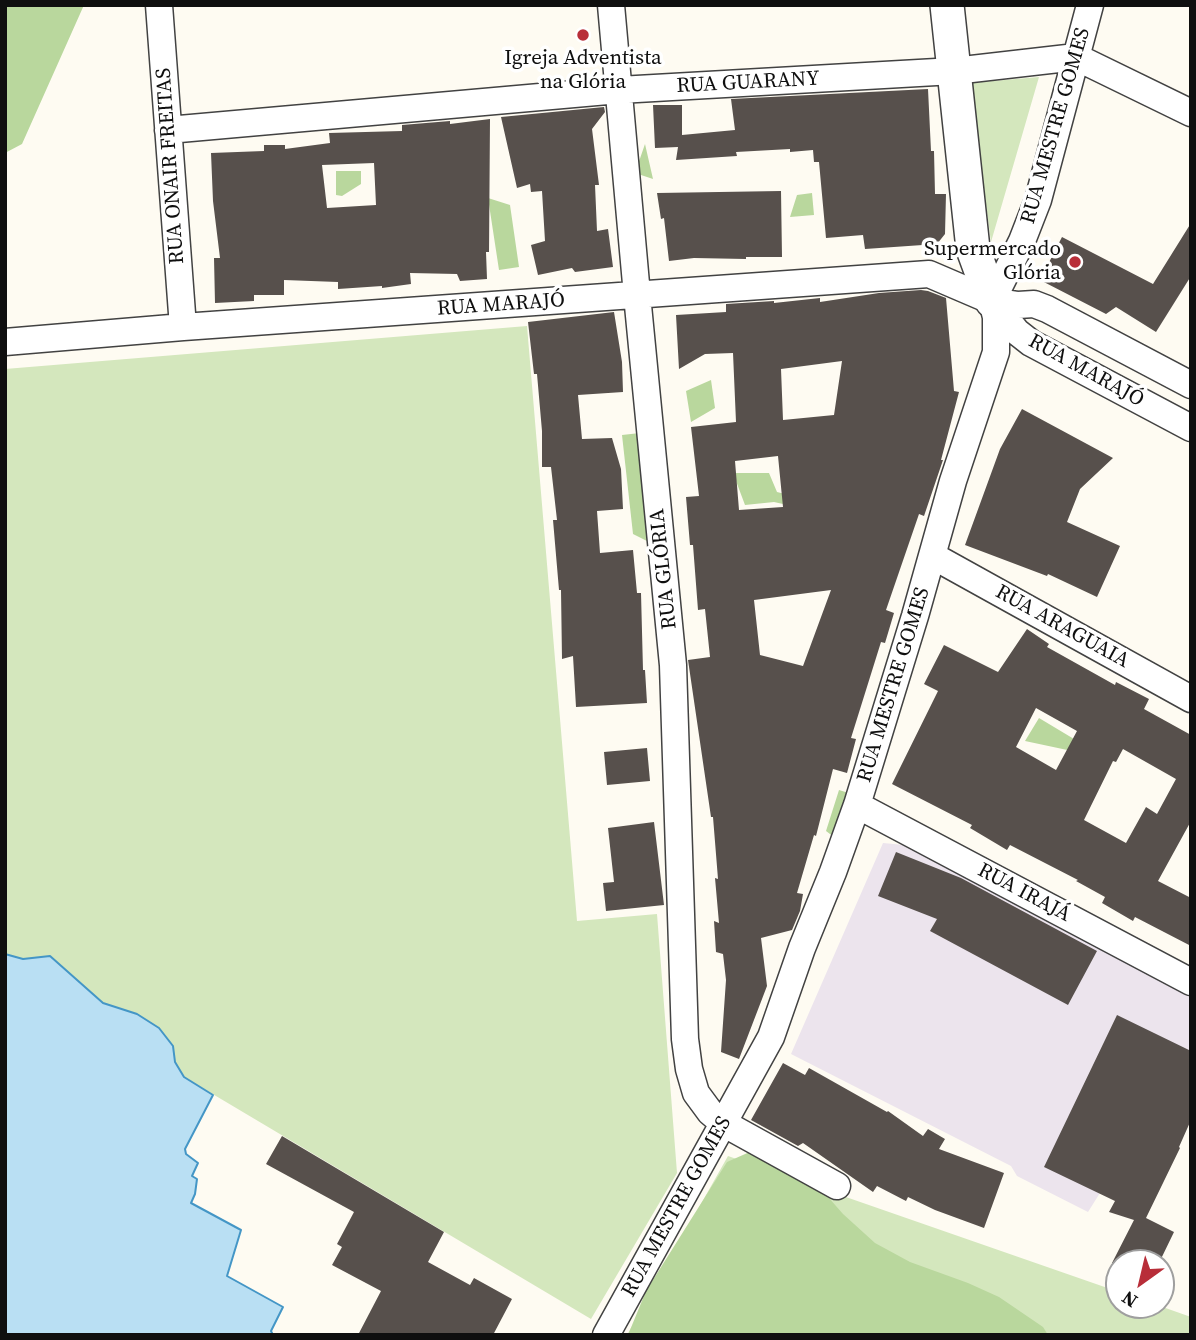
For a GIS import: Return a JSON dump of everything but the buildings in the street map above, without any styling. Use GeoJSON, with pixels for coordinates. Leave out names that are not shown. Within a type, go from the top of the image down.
{"type":"FeatureCollection","features":[{"type":"Feature","properties":{"kind":"street","name":"RUA ONAIR FREITAS"},"geometry":{"type":"LineString","coordinates":[[159,5],[183,327]]}},
{"type":"Feature","properties":{"kind":"street","name":"RUA GLÓRIA"},"geometry":{"type":"LineString","coordinates":[[611,5],[673,665],[685,1039],[689,1069],[696,1093],[710,1112],[723,1123],[837,1186]]}},
{"type":"Feature","properties":{"kind":"street"},"geometry":{"type":"LineString","coordinates":[[947,5],[973,249],[992,301]]}},
{"type":"Feature","properties":{"kind":"street","name":"RUA MESTRE GOMES"},"geometry":{"type":"LineString","coordinates":[[606,1335],[771,1037],[802,948],[833,872],[857,805],[933,556],[953,481],[996,352],[996,317],[992,301],[1022,241],[1038,200],[1090,5]]}},
{"type":"Feature","properties":{"kind":"street","name":"RUA GUARANY"},"geometry":{"type":"LineString","coordinates":[[168,130],[618,90],[954,71],[1076,57]]}},
{"type":"Feature","properties":{"kind":"street"},"geometry":{"type":"LineString","coordinates":[[1076,57],[1191,113]]}},
{"type":"Feature","properties":{"kind":"street","name":"RUA MARAJÓ"},"geometry":{"type":"LineString","coordinates":[[5,342],[929,274],[992,301],[1018,305],[1034,304],[1047,309],[1191,385]]}},
{"type":"Feature","properties":{"kind":"street","name":"RUA MARAJÓ"},"geometry":{"type":"LineString","coordinates":[[992,301],[1017,332],[1031,343],[1191,428]]}},
{"type":"Feature","properties":{"kind":"street","name":"RUA ARAGUAIA"},"geometry":{"type":"LineString","coordinates":[[933,556],[1191,699]]}},
{"type":"Feature","properties":{"kind":"street","name":"RUA IRAJÁ"},"geometry":{"type":"LineString","coordinates":[[857,805],[1191,982]]}},
{"type":"Feature","properties":{"kind":"shaded area"},"geometry":{"type":"Polygon","coordinates":[[[883,843],[925,847],[1191,991],[1191,1048],[1088,1212],[1017,1176],[1011,1166],[791,1054],[883,843]]]}},
{"type":"Feature","properties":{"kind":"green space"},"geometry":{"type":"Polygon","coordinates":[[[5,5],[84,5],[22,144],[5,153],[5,5]]]}},
{"type":"Feature","properties":{"kind":"green space"},"geometry":{"type":"Polygon","coordinates":[[[1039,77],[991,242],[970,83],[1039,77]]]}},
{"type":"Feature","properties":{"kind":"green space"},"geometry":{"type":"Polygon","coordinates":[[[645,144],[653,179],[635,173],[645,144]]]}},
{"type":"Feature","properties":{"kind":"green space"},"geometry":{"type":"Polygon","coordinates":[[[336,171],[361,171],[361,184],[342,196],[336,195],[336,171]]]}},
{"type":"Feature","properties":{"kind":"green space"},"geometry":{"type":"Polygon","coordinates":[[[812,193],[814,215],[790,217],[797,195],[812,193]]]}},
{"type":"Feature","properties":{"kind":"green space"},"geometry":{"type":"Polygon","coordinates":[[[488,198],[510,205],[519,267],[499,270],[488,198]]]}},
{"type":"Feature","properties":{"kind":"green space"},"geometry":{"type":"Polygon","coordinates":[[[527,326],[577,921],[657,914],[677,1173],[591,1319],[184,1077],[175,1062],[173,1046],[137,1014],[103,1003],[50,957],[23,959],[5,954],[5,369],[527,326]]]}},
{"type":"Feature","properties":{"kind":"green space"},"geometry":{"type":"Polygon","coordinates":[[[711,380],[715,408],[691,422],[686,391],[711,380]]]}},
{"type":"Feature","properties":{"kind":"green space"},"geometry":{"type":"Polygon","coordinates":[[[640,433],[653,544],[633,534],[622,435],[640,433]]]}},
{"type":"Feature","properties":{"kind":"green space"},"geometry":{"type":"Polygon","coordinates":[[[733,473],[769,473],[777,492],[801,498],[792,506],[774,502],[745,505],[733,473]]]}},
{"type":"Feature","properties":{"kind":"green space"},"geometry":{"type":"Polygon","coordinates":[[[1039,718],[1074,739],[1072,751],[1025,741],[1039,718]]]}},
{"type":"Feature","properties":{"kind":"green space"},"geometry":{"type":"Polygon","coordinates":[[[839,790],[852,794],[838,840],[826,831],[839,790]]]}},
{"type":"Feature","properties":{"kind":"green space"},"geometry":{"type":"Polygon","coordinates":[[[761,1147],[807,1173],[843,1214],[875,1243],[910,1262],[999,1297],[1043,1327],[1048,1335],[628,1335],[646,1291],[727,1162],[761,1147]]]}},
{"type":"Feature","properties":{"kind":"green space"},"geometry":{"type":"Polygon","coordinates":[[[728,1156],[1105,1287],[1105,1319],[1175,1319],[1175,1311],[1191,1317],[1191,1335],[627,1335],[728,1156]]]}},
{"type":"Feature","properties":{"kind":"water"},"geometry":{"type":"Polygon","coordinates":[[[5,954],[23,959],[50,956],[103,1003],[137,1014],[159,1028],[173,1046],[175,1062],[184,1077],[213,1095],[185,1149],[186,1154],[198,1163],[192,1176],[197,1179],[191,1203],[241,1230],[227,1276],[283,1307],[271,1331],[273,1335],[5,1335],[5,954]]]}},
{"type":"Feature","properties":{"kind":"place","name":"Igreja Adventista na Glória"},"geometry":{"type":"Point","coordinates":[583,35]}},
{"type":"Feature","properties":{"kind":"place","name":"Supermercado Glória"},"geometry":{"type":"Point","coordinates":[1075,262]}}]}
